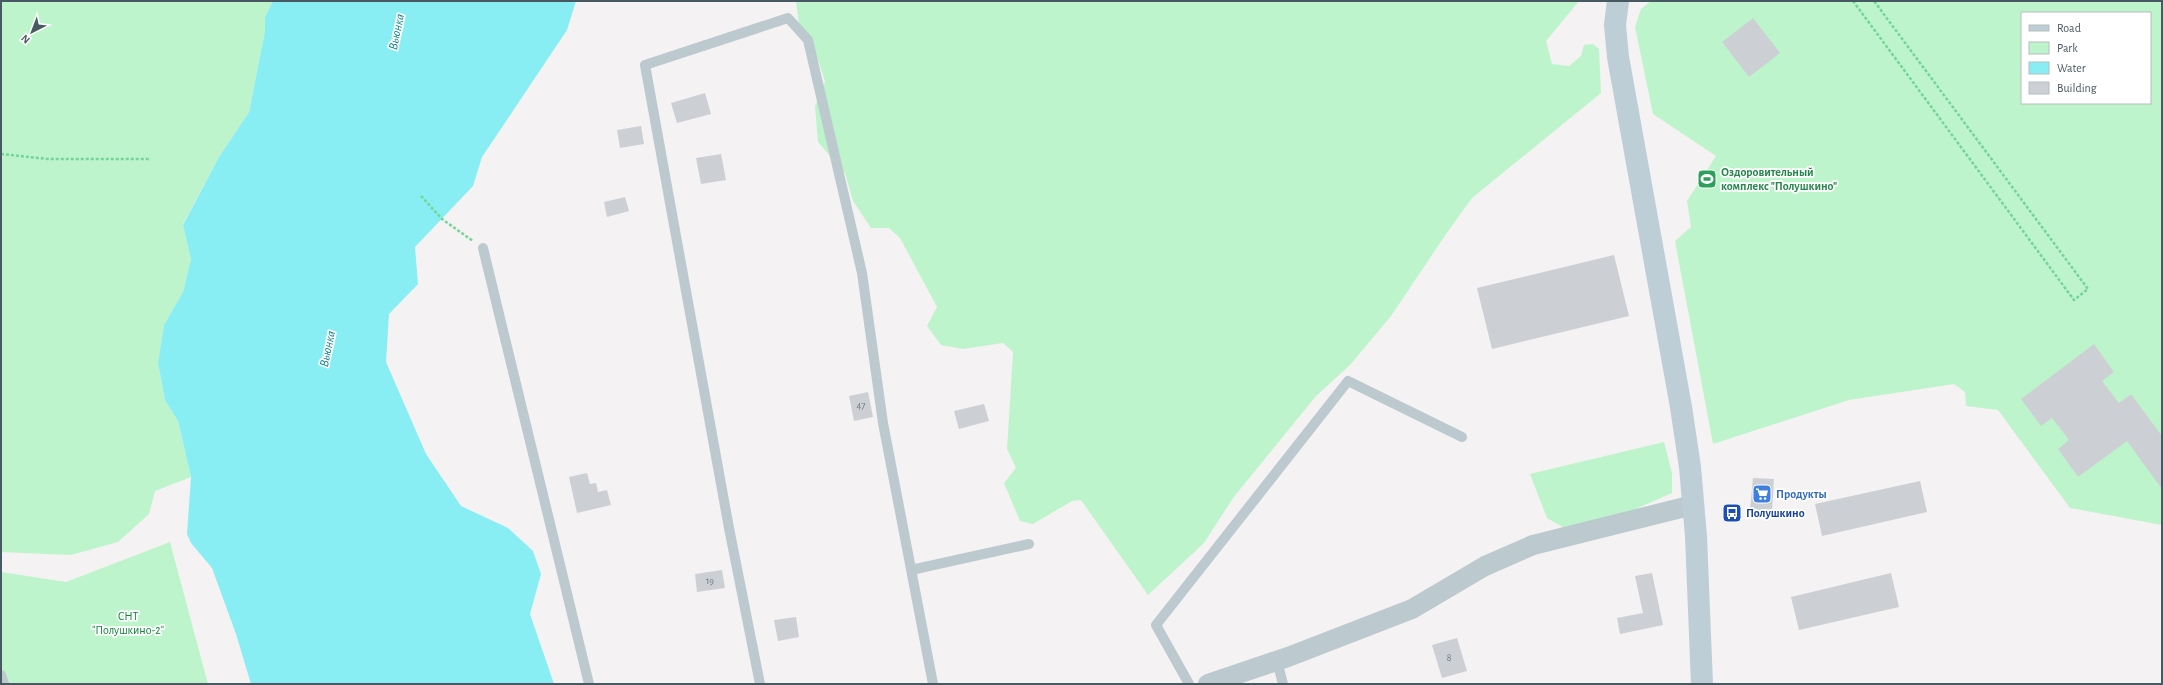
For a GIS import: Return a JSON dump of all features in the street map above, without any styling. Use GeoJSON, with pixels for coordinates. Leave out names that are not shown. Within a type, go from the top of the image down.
{"type":"FeatureCollection","features":[{"type":"Feature","properties":{"kind":"main road"},"geometry":{"type":"LineString","coordinates":[[1618,1],[1614,25],[1618,57],[1681,407],[1693,505],[1702,684]]}},
{"type":"Feature","properties":{"kind":"street"},"geometry":{"type":"LineString","coordinates":[[1208,684],[1277,661],[1412,609],[1485,566],[1534,545],[1693,505]]}},
{"type":"Feature","properties":{"kind":"lane"},"geometry":{"type":"LineString","coordinates":[[760,684],[729,528],[645,65],[788,18],[808,40],[862,273],[883,424],[933,684]]}},
{"type":"Feature","properties":{"kind":"lane"},"geometry":{"type":"LineString","coordinates":[[483,248],[589,684]]}},
{"type":"Feature","properties":{"kind":"lane"},"geometry":{"type":"LineString","coordinates":[[1189,684],[1156,625],[1348,381],[1462,437]]}},
{"type":"Feature","properties":{"kind":"lane"},"geometry":{"type":"LineString","coordinates":[[911,570],[1029,544]]}},
{"type":"Feature","properties":{"kind":"lane"},"geometry":{"type":"LineString","coordinates":[[1277,661],[1282,684]]}},
{"type":"Feature","properties":{"kind":"lane"},"geometry":{"type":"LineString","coordinates":[[1,675],[4,684]]}},
{"type":"Feature","properties":{"kind":"path"},"geometry":{"type":"LineString","coordinates":[[1853,1],[2074,300],[2088,289],[1874,1]]}},
{"type":"Feature","properties":{"kind":"path"},"geometry":{"type":"LineString","coordinates":[[1,154],[48,159],[151,159]]}},
{"type":"Feature","properties":{"kind":"path"},"geometry":{"type":"LineString","coordinates":[[421,196],[442,219],[483,248]]}},
{"type":"Feature","properties":{"kind":"green space"},"geometry":{"type":"Polygon","coordinates":[[[1,1],[273,1],[265,17],[265,31],[249,112],[219,157],[183,224],[191,259],[183,292],[164,325],[158,363],[165,400],[178,421],[191,477],[155,491],[149,514],[118,542],[71,555],[1,552],[1,1]]]}},
{"type":"Feature","properties":{"kind":"green space"},"geometry":{"type":"Polygon","coordinates":[[[796,1],[1579,1],[1546,41],[1552,64],[1569,66],[1581,56],[1584,45],[1593,44],[1599,49],[1601,93],[1472,198],[1391,316],[1350,365],[1316,396],[1233,498],[1204,543],[1148,595],[1081,500],[1072,501],[1033,524],[1020,521],[1004,483],[1016,468],[1007,449],[1013,352],[1003,343],[963,349],[941,345],[927,326],[937,307],[900,238],[889,228],[871,228],[853,201],[845,173],[818,142],[815,106],[825,82],[818,59],[800,33],[796,1]]]}},
{"type":"Feature","properties":{"kind":"green space","name":"Оздоровительный комплекс \"Полушкино\""},"geometry":{"type":"Polygon","coordinates":[[[1651,1],[2162,1],[2162,525],[2070,508],[1998,410],[1966,406],[1965,392],[1954,384],[1849,400],[1713,444],[1675,241],[1691,227],[1687,201],[1716,156],[1653,114],[1635,27],[1641,9],[1651,1]]]}},
{"type":"Feature","properties":{"kind":"green space"},"geometry":{"type":"Polygon","coordinates":[[[1664,442],[1672,473],[1672,493],[1631,511],[1566,529],[1547,518],[1530,474],[1664,442]]]}},
{"type":"Feature","properties":{"kind":"green space","name":"СНТ \"Полушкино-2\""},"geometry":{"type":"Polygon","coordinates":[[[170,542],[208,684],[1,684],[1,572],[66,582],[170,542]]]}},
{"type":"Feature","properties":{"kind":"water","name":"Вьюнка"},"geometry":{"type":"Polygon","coordinates":[[[273,1],[576,1],[567,30],[482,157],[473,186],[415,247],[418,284],[389,314],[386,362],[426,454],[461,506],[508,528],[533,551],[541,574],[530,614],[554,684],[251,684],[236,634],[212,568],[191,543],[187,534],[191,477],[178,421],[165,400],[158,363],[164,325],[183,292],[191,259],[183,225],[219,157],[249,112],[265,31],[265,17],[273,1]]]}},
{"type":"Feature","properties":{"kind":"building"},"geometry":{"type":"Polygon","coordinates":[[[1753,18],[1780,53],[1749,77],[1722,42],[1753,18]]]}},
{"type":"Feature","properties":{"kind":"building"},"geometry":{"type":"Polygon","coordinates":[[[705,93],[711,114],[677,123],[671,103],[705,93]]]}},
{"type":"Feature","properties":{"kind":"building"},"geometry":{"type":"Polygon","coordinates":[[[641,126],[644,144],[620,148],[617,130],[641,126]]]}},
{"type":"Feature","properties":{"kind":"building"},"geometry":{"type":"Polygon","coordinates":[[[721,154],[726,180],[701,184],[696,158],[721,154]]]}},
{"type":"Feature","properties":{"kind":"building"},"geometry":{"type":"Polygon","coordinates":[[[625,197],[629,211],[607,217],[604,202],[625,197]]]}},
{"type":"Feature","properties":{"kind":"building"},"geometry":{"type":"Polygon","coordinates":[[[1614,255],[1629,316],[1492,349],[1477,288],[1614,255]]]}},
{"type":"Feature","properties":{"kind":"building"},"geometry":{"type":"Polygon","coordinates":[[[2094,344],[2114,372],[2102,381],[2119,403],[2131,394],[2162,436],[2162,489],[2127,441],[2078,477],[2058,449],[2069,440],[2052,418],[2041,426],[2021,399],[2094,344]]]}},
{"type":"Feature","properties":{"kind":"building"},"geometry":{"type":"Polygon","coordinates":[[[868,392],[873,417],[854,421],[849,396],[868,392]]]}},
{"type":"Feature","properties":{"kind":"building"},"geometry":{"type":"Polygon","coordinates":[[[984,404],[989,421],[959,429],[954,411],[984,404]]]}},
{"type":"Feature","properties":{"kind":"building"},"geometry":{"type":"Polygon","coordinates":[[[587,473],[590,484],[596,483],[598,492],[607,490],[611,505],[577,513],[569,477],[587,473]]]}},
{"type":"Feature","properties":{"kind":"building","name":"Продукты"},"geometry":{"type":"Polygon","coordinates":[[[1753,478],[1774,479],[1772,511],[1750,510],[1753,478]]]}},
{"type":"Feature","properties":{"kind":"building"},"geometry":{"type":"Polygon","coordinates":[[[1920,481],[1927,512],[1822,536],[1815,504],[1920,481]]]}},
{"type":"Feature","properties":{"kind":"building"},"geometry":{"type":"Polygon","coordinates":[[[722,570],[725,588],[697,592],[695,574],[722,570]]]}},
{"type":"Feature","properties":{"kind":"building"},"geometry":{"type":"Polygon","coordinates":[[[1652,573],[1663,625],[1620,634],[1617,618],[1643,613],[1635,576],[1652,573]]]}},
{"type":"Feature","properties":{"kind":"building"},"geometry":{"type":"Polygon","coordinates":[[[1891,573],[1899,607],[1799,630],[1791,597],[1891,573]]]}},
{"type":"Feature","properties":{"kind":"building"},"geometry":{"type":"Polygon","coordinates":[[[796,617],[799,637],[778,641],[774,620],[796,617]]]}},
{"type":"Feature","properties":{"kind":"building"},"geometry":{"type":"Polygon","coordinates":[[[1457,638],[1467,671],[1442,678],[1432,645],[1457,638]]]}},
{"type":"Feature","properties":{"kind":"place","name":"Оздоровительный комплекс \"Полушкино\""},"geometry":{"type":"Point","coordinates":[1707,179]}},
{"type":"Feature","properties":{"kind":"place","name":"Продукты"},"geometry":{"type":"Point","coordinates":[1762,494]}},
{"type":"Feature","properties":{"kind":"place","name":"Полушкино"},"geometry":{"type":"Point","coordinates":[1732,513]}}]}
